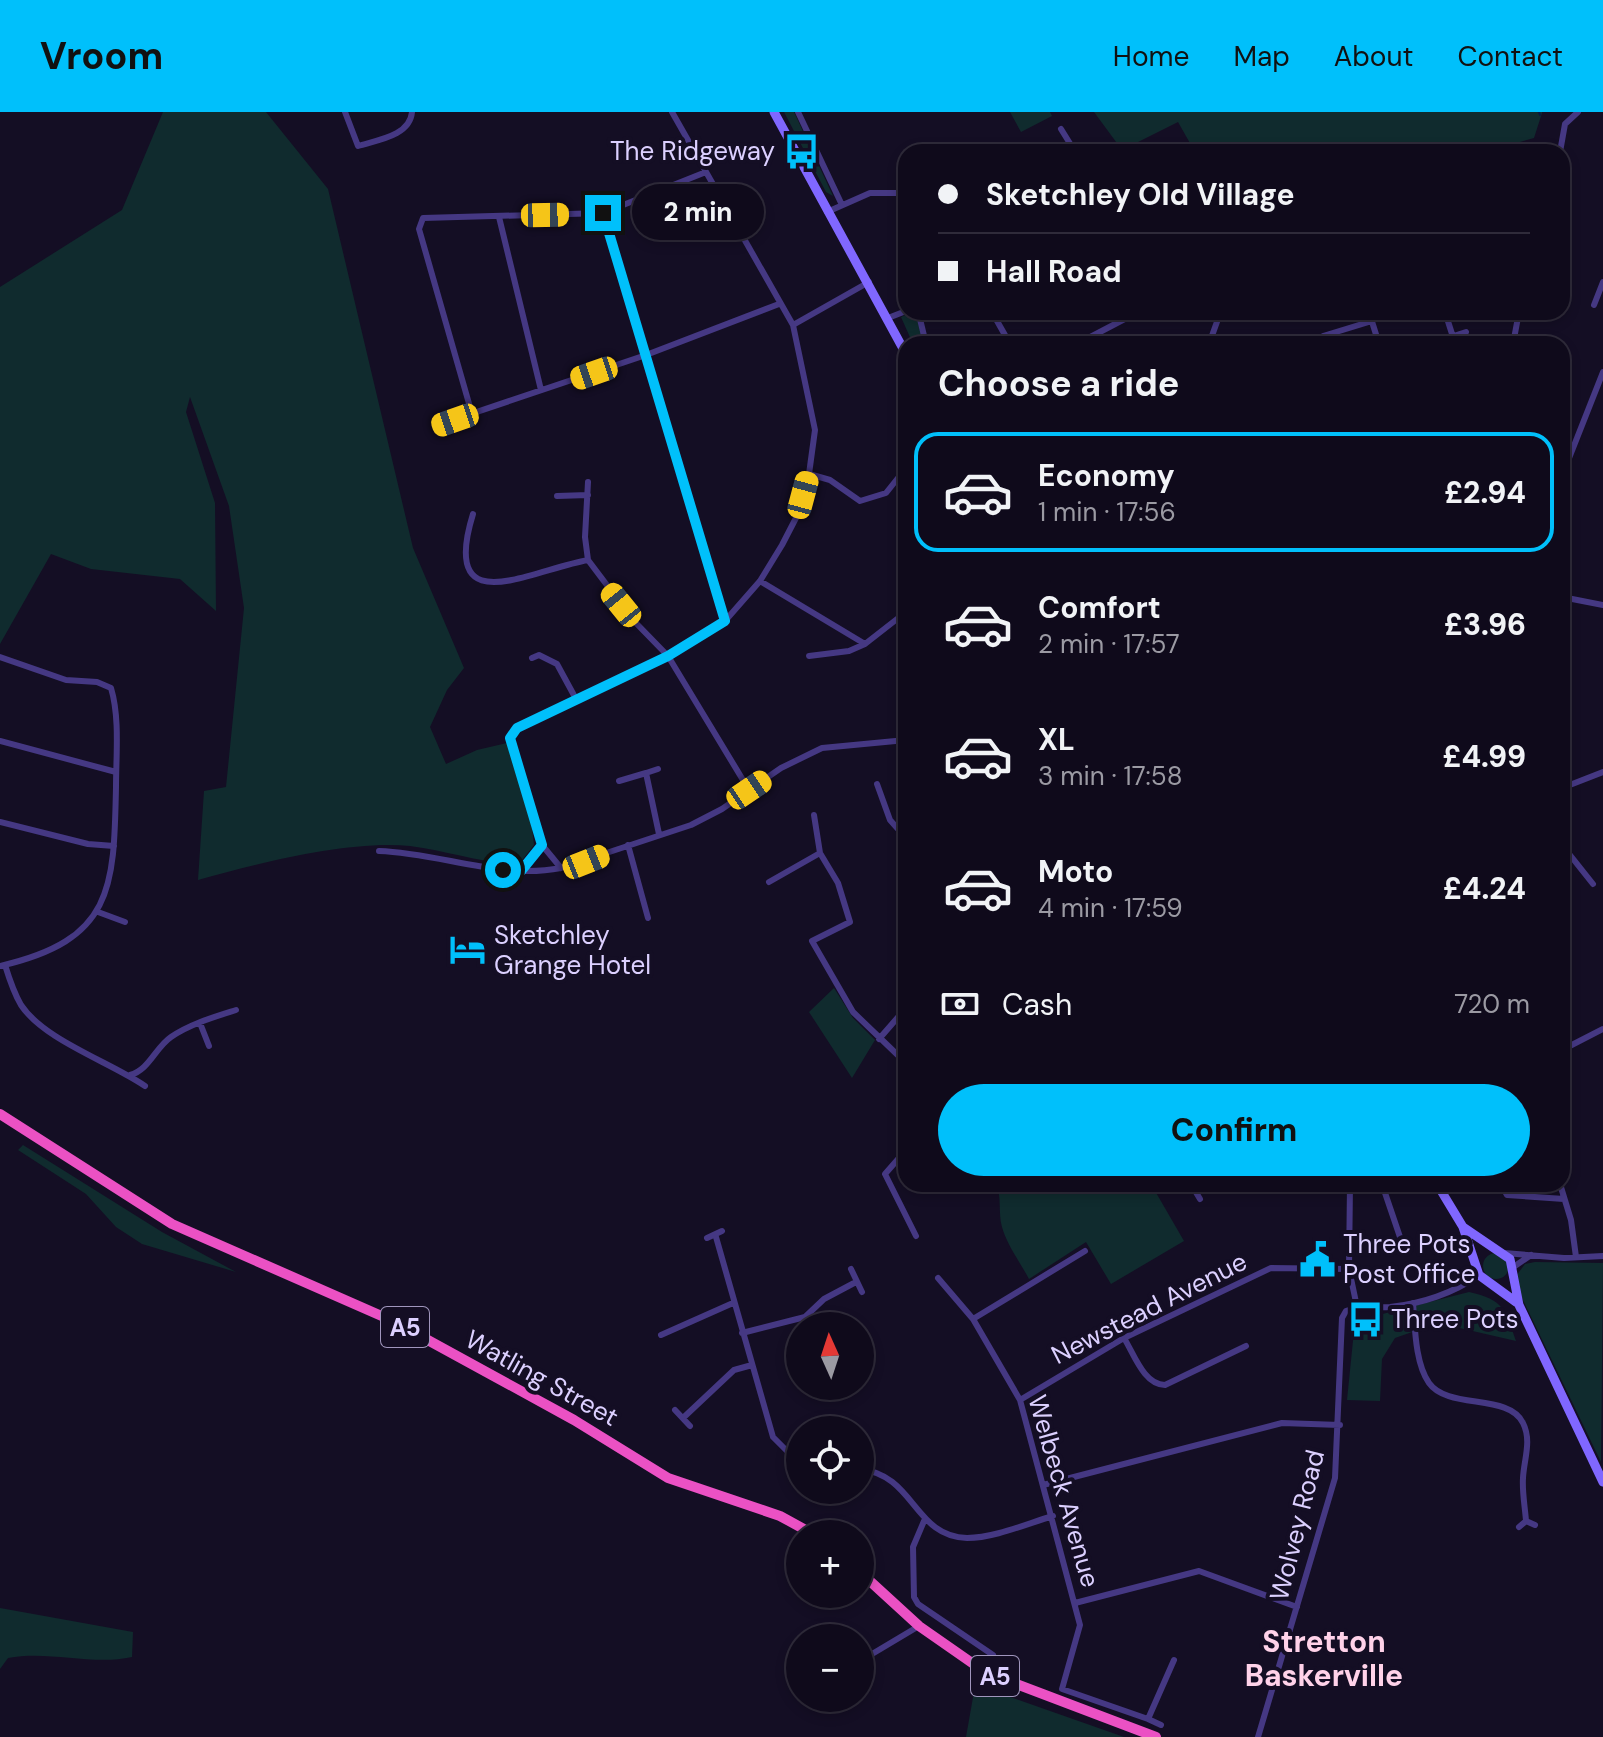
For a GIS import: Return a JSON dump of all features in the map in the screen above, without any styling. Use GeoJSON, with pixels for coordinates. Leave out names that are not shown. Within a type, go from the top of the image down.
{"type":"FeatureCollection","features":[{"type":"Feature","properties":{"kind":"highway","name":"Watling Street"},"geometry":{"type":"LineString","coordinates":[[0,1114],[172,1224],[393,1321],[574,1420],[668,1478],[787,1520]]}},
{"type":"Feature","properties":{"kind":"highway","name":"A5"},"geometry":{"type":"LineString","coordinates":[[874,1585],[919,1626],[955,1653],[1013,1685],[1156,1737]]}},
{"type":"Feature","properties":{"kind":"main road"},"geometry":{"type":"LineString","coordinates":[[774,112],[898,338]]}},
{"type":"Feature","properties":{"kind":"main road"},"geometry":{"type":"LineString","coordinates":[[1442,1192],[1463,1227],[1478,1263],[1479,1275],[1519,1305]]}},
{"type":"Feature","properties":{"kind":"main road"},"geometry":{"type":"LineString","coordinates":[[1463,1227],[1501,1252],[1512,1269],[1519,1305],[1603,1482]]}},
{"type":"Feature","properties":{"kind":"main road"},"geometry":{"type":"LineString","coordinates":[[1478,1263],[1486,1252],[1501,1252]]}},
{"type":"Feature","properties":{"kind":"main road"},"geometry":{"type":"LineString","coordinates":[[1490,1284],[1502,1283],[1512,1269]]}},
{"type":"Feature","properties":{"kind":"street"},"geometry":{"type":"LineString","coordinates":[[345,112],[358,146],[401,131],[411,120],[412,112]]}},
{"type":"Feature","properties":{"kind":"street"},"geometry":{"type":"LineString","coordinates":[[561,868],[542,845],[510,738],[517,728],[668,656],[725,621],[760,581],[797,516],[809,474],[815,430],[793,325],[672,112]]}},
{"type":"Feature","properties":{"kind":"street"},"geometry":{"type":"LineString","coordinates":[[798,112],[842,205]]}},
{"type":"Feature","properties":{"kind":"street"},"geometry":{"type":"LineString","coordinates":[[1561,144],[1565,124],[1578,112]]}},
{"type":"Feature","properties":{"kind":"street"},"geometry":{"type":"LineString","coordinates":[[1061,129],[1069,144]]}},
{"type":"Feature","properties":{"kind":"street"},"geometry":{"type":"LineString","coordinates":[[472,414],[419,229],[423,218],[603,213],[706,172]]}},
{"type":"Feature","properties":{"kind":"street"},"geometry":{"type":"LineString","coordinates":[[827,212],[870,193],[898,193]]}},
{"type":"Feature","properties":{"kind":"street"},"geometry":{"type":"LineString","coordinates":[[603,213],[725,621]]}},
{"type":"Feature","properties":{"kind":"street"},"geometry":{"type":"LineString","coordinates":[[499,217],[541,390]]}},
{"type":"Feature","properties":{"kind":"street"},"geometry":{"type":"LineString","coordinates":[[793,325],[869,282]]}},
{"type":"Feature","properties":{"kind":"street"},"geometry":{"type":"LineString","coordinates":[[1594,305],[1603,282]]}},
{"type":"Feature","properties":{"kind":"street"},"geometry":{"type":"LineString","coordinates":[[438,425],[646,355],[779,304]]}},
{"type":"Feature","properties":{"kind":"street"},"geometry":{"type":"LineString","coordinates":[[888,318],[898,314]]}},
{"type":"Feature","properties":{"kind":"street"},"geometry":{"type":"LineString","coordinates":[[1092,336],[1123,320]]}},
{"type":"Feature","properties":{"kind":"street"},"geometry":{"type":"LineString","coordinates":[[1210,336],[1210,331],[1220,320]]}},
{"type":"Feature","properties":{"kind":"street"},"geometry":{"type":"LineString","coordinates":[[1323,336],[1372,321],[1377,336]]}},
{"type":"Feature","properties":{"kind":"street"},"geometry":{"type":"LineString","coordinates":[[1456,336],[1466,332]]}},
{"type":"Feature","properties":{"kind":"street"},"geometry":{"type":"LineString","coordinates":[[1570,456],[1603,372]]}},
{"type":"Feature","properties":{"kind":"street"},"geometry":{"type":"LineString","coordinates":[[809,474],[830,480],[860,501],[886,493],[898,478]]}},
{"type":"Feature","properties":{"kind":"street"},"geometry":{"type":"LineString","coordinates":[[588,482],[585,537],[588,560],[634,621],[668,656],[749,790]]}},
{"type":"Feature","properties":{"kind":"street"},"geometry":{"type":"LineString","coordinates":[[557,496],[588,495]]}},
{"type":"Feature","properties":{"kind":"street"},"geometry":{"type":"LineString","coordinates":[[473,514],[463,553],[471,571],[481,580],[492,584],[507,582],[557,565],[588,560]]}},
{"type":"Feature","properties":{"kind":"street"},"geometry":{"type":"LineString","coordinates":[[760,581],[865,644]]}},
{"type":"Feature","properties":{"kind":"street"},"geometry":{"type":"LineString","coordinates":[[1570,599],[1603,605]]}},
{"type":"Feature","properties":{"kind":"street"},"geometry":{"type":"LineString","coordinates":[[809,656],[849,651],[865,644],[898,618]]}},
{"type":"Feature","properties":{"kind":"street"},"geometry":{"type":"LineString","coordinates":[[532,658],[539,655],[557,664],[576,699]]}},
{"type":"Feature","properties":{"kind":"street"},"geometry":{"type":"LineString","coordinates":[[0,657],[66,680],[97,682],[111,688],[116,772],[112,873],[98,912],[71,939],[2,966],[20,1003],[45,1028],[145,1086]]}},
{"type":"Feature","properties":{"kind":"street"},"geometry":{"type":"LineString","coordinates":[[0,741],[116,772]]}},
{"type":"Feature","properties":{"kind":"street"},"geometry":{"type":"LineString","coordinates":[[379,851],[485,869],[521,871],[561,868],[722,809],[781,768],[822,748],[898,741]]}},
{"type":"Feature","properties":{"kind":"street"},"geometry":{"type":"LineString","coordinates":[[619,781],[658,769]]}},
{"type":"Feature","properties":{"kind":"street"},"geometry":{"type":"LineString","coordinates":[[1570,785],[1603,772]]}},
{"type":"Feature","properties":{"kind":"street"},"geometry":{"type":"LineString","coordinates":[[646,773],[659,834]]}},
{"type":"Feature","properties":{"kind":"street"},"geometry":{"type":"LineString","coordinates":[[877,784],[890,820],[898,829]]}},
{"type":"Feature","properties":{"kind":"street"},"geometry":{"type":"LineString","coordinates":[[814,815],[820,853],[838,883],[850,922],[812,941],[853,1012],[898,1056]]}},
{"type":"Feature","properties":{"kind":"street"},"geometry":{"type":"LineString","coordinates":[[0,822],[88,844],[114,846]]}},
{"type":"Feature","properties":{"kind":"street"},"geometry":{"type":"LineString","coordinates":[[521,871],[542,845]]}},
{"type":"Feature","properties":{"kind":"street"},"geometry":{"type":"LineString","coordinates":[[628,845],[648,918]]}},
{"type":"Feature","properties":{"kind":"street"},"geometry":{"type":"LineString","coordinates":[[769,882],[820,853]]}},
{"type":"Feature","properties":{"kind":"street"},"geometry":{"type":"LineString","coordinates":[[1570,855],[1593,884]]}},
{"type":"Feature","properties":{"kind":"street"},"geometry":{"type":"LineString","coordinates":[[98,912],[125,922]]}},
{"type":"Feature","properties":{"kind":"street"},"geometry":{"type":"LineString","coordinates":[[130,1075],[142,1070],[155,1051],[173,1036],[236,1010]]}},
{"type":"Feature","properties":{"kind":"street"},"geometry":{"type":"LineString","coordinates":[[879,1039],[898,1017]]}},
{"type":"Feature","properties":{"kind":"street"},"geometry":{"type":"LineString","coordinates":[[200,1023],[209,1046]]}},
{"type":"Feature","properties":{"kind":"street"},"geometry":{"type":"LineString","coordinates":[[1570,1046],[1603,1029]]}},
{"type":"Feature","properties":{"kind":"street"},"geometry":{"type":"LineString","coordinates":[[898,1159],[885,1174],[916,1236]]}},
{"type":"Feature","properties":{"kind":"street"},"geometry":{"type":"LineString","coordinates":[[1196,1192],[1200,1199]]}},
{"type":"Feature","properties":{"kind":"street"},"geometry":{"type":"LineString","coordinates":[[1350,1192],[1349,1269],[1357,1307],[1413,1303],[1445,1294],[1479,1275]]}},
{"type":"Feature","properties":{"kind":"street"},"geometry":{"type":"LineString","coordinates":[[1385,1192],[1401,1240]]}},
{"type":"Feature","properties":{"kind":"street"},"geometry":{"type":"LineString","coordinates":[[1505,1192],[1522,1199],[1564,1199]]}},
{"type":"Feature","properties":{"kind":"street"},"geometry":{"type":"LineString","coordinates":[[1562,1192],[1576,1257]]}},
{"type":"Feature","properties":{"kind":"street"},"geometry":{"type":"LineString","coordinates":[[707,1238],[719,1234],[733,1303],[773,1437],[786,1450]]}},
{"type":"Feature","properties":{"kind":"street"},"geometry":{"type":"LineString","coordinates":[[973,1319],[1085,1251]]}},
{"type":"Feature","properties":{"kind":"street"},"geometry":{"type":"LineString","coordinates":[[1501,1252],[1603,1256]]}},
{"type":"Feature","properties":{"kind":"street"},"geometry":{"type":"LineString","coordinates":[[1512,1269],[1531,1255]]}},
{"type":"Feature","properties":{"kind":"street","name":"Newstead Avenue"},"geometry":{"type":"LineString","coordinates":[[1020,1400],[1124,1338],[1271,1268],[1349,1269]]}},
{"type":"Feature","properties":{"kind":"street"},"geometry":{"type":"LineString","coordinates":[[851,1269],[862,1292]]}},
{"type":"Feature","properties":{"kind":"street","name":"Welbeck Avenue"},"geometry":{"type":"LineString","coordinates":[[938,1278],[973,1319],[1020,1400],[1075,1603],[1079,1634],[1062,1689],[1148,1719]]}},
{"type":"Feature","properties":{"kind":"street"},"geometry":{"type":"LineString","coordinates":[[742,1333],[805,1317],[824,1299],[856,1282]]}},
{"type":"Feature","properties":{"kind":"street"},"geometry":{"type":"LineString","coordinates":[[661,1335],[733,1303]]}},
{"type":"Feature","properties":{"kind":"street"},"geometry":{"type":"LineString","coordinates":[[1413,1303],[1418,1344],[1430,1385],[1445,1395],[1509,1410],[1524,1423],[1528,1440],[1523,1476],[1526,1521]]}},
{"type":"Feature","properties":{"kind":"street","name":"Wolvey Road"},"geometry":{"type":"LineString","coordinates":[[1258,1737],[1335,1478],[1340,1425],[1342,1318],[1346,1311],[1357,1307]]}},
{"type":"Feature","properties":{"kind":"street"},"geometry":{"type":"LineString","coordinates":[[1124,1338],[1149,1380],[1156,1385],[1165,1385],[1243,1347],[1246,1358]]}},
{"type":"Feature","properties":{"kind":"street"},"geometry":{"type":"LineString","coordinates":[[683,1418],[734,1370],[752,1365]]}},
{"type":"Feature","properties":{"kind":"street"},"geometry":{"type":"LineString","coordinates":[[675,1410],[690,1426]]}},
{"type":"Feature","properties":{"kind":"street"},"geometry":{"type":"LineString","coordinates":[[1043,1485],[1282,1423],[1340,1425]]}},
{"type":"Feature","properties":{"kind":"street"},"geometry":{"type":"LineString","coordinates":[[874,1473],[902,1487],[924,1521],[954,1536],[966,1538],[1053,1516]]}},
{"type":"Feature","properties":{"kind":"street"},"geometry":{"type":"LineString","coordinates":[[924,1521],[913,1547],[914,1597],[918,1604],[993,1655]]}},
{"type":"Feature","properties":{"kind":"street"},"geometry":{"type":"LineString","coordinates":[[1526,1521],[1535,1525]]}},
{"type":"Feature","properties":{"kind":"street"},"geometry":{"type":"LineString","coordinates":[[1519,1527],[1526,1521]]}},
{"type":"Feature","properties":{"kind":"street"},"geometry":{"type":"LineString","coordinates":[[1075,1603],[1199,1571],[1297,1607]]}},
{"type":"Feature","properties":{"kind":"street"},"geometry":{"type":"LineString","coordinates":[[874,1653],[919,1626]]}},
{"type":"Feature","properties":{"kind":"street"},"geometry":{"type":"LineString","coordinates":[[985,1649],[991,1642]]}},
{"type":"Feature","properties":{"kind":"street"},"geometry":{"type":"LineString","coordinates":[[1161,1725],[1148,1719],[1174,1660]]}},
{"type":"Feature","properties":{"kind":"green space"},"geometry":{"type":"Polygon","coordinates":[[[163,112],[266,112],[328,189],[413,548],[464,668],[447,690],[430,727],[446,764],[477,750],[507,743],[525,793],[534,845],[519,864],[410,846],[360,846],[304,854],[198,880],[204,791],[226,787],[244,608],[229,506],[190,397],[186,412],[215,503],[216,611],[180,579],[91,569],[51,554],[0,644],[0,287],[122,210],[163,112]]]}},
{"type":"Feature","properties":{"kind":"green space"},"geometry":{"type":"Polygon","coordinates":[[[784,112],[794,112],[833,196],[826,192],[784,112]]]}},
{"type":"Feature","properties":{"kind":"green space"},"geometry":{"type":"Polygon","coordinates":[[[1010,112],[1050,112],[1052,116],[1021,132],[1010,112]]]}},
{"type":"Feature","properties":{"kind":"green space"},"geometry":{"type":"Polygon","coordinates":[[[1094,112],[1542,112],[1534,138],[1513,144],[1190,144],[1178,122],[1134,144],[1118,144],[1094,112]]]}},
{"type":"Feature","properties":{"kind":"green space"},"geometry":{"type":"Polygon","coordinates":[[[902,320],[918,320],[922,336],[909,336],[902,320]]]}},
{"type":"Feature","properties":{"kind":"green space"},"geometry":{"type":"Polygon","coordinates":[[[834,988],[853,1018],[875,1040],[852,1078],[809,1012],[834,988]]]}},
{"type":"Feature","properties":{"kind":"green space"},"geometry":{"type":"Polygon","coordinates":[[[23,1145],[162,1232],[236,1272],[142,1244],[116,1227],[86,1194],[18,1150],[23,1145]]]}},
{"type":"Feature","properties":{"kind":"green space"},"geometry":{"type":"Polygon","coordinates":[[[1156,1192],[1184,1241],[1111,1284],[1086,1242],[1029,1279],[1004,1234],[999,1194],[1156,1192]]]}},
{"type":"Feature","properties":{"kind":"green space"},"geometry":{"type":"Polygon","coordinates":[[[1496,1253],[1505,1257],[1509,1266],[1505,1275],[1496,1279],[1487,1275],[1483,1266],[1487,1257],[1496,1253]]]}},
{"type":"Feature","properties":{"kind":"green space"},"geometry":{"type":"Polygon","coordinates":[[[1603,1263],[1601,1462],[1520,1294],[1516,1276],[1525,1264],[1603,1263]]]}},
{"type":"Feature","properties":{"kind":"green space"},"geometry":{"type":"Polygon","coordinates":[[[1469,1292],[1490,1299],[1502,1308],[1516,1341],[1438,1323],[1395,1338],[1382,1359],[1380,1401],[1347,1400],[1355,1321],[1469,1292]]]}},
{"type":"Feature","properties":{"kind":"green space"},"geometry":{"type":"Polygon","coordinates":[[[0,1608],[133,1632],[132,1657],[102,1660],[23,1656],[8,1658],[0,1669],[0,1608]]]}},
{"type":"Feature","properties":{"kind":"green space"},"geometry":{"type":"Polygon","coordinates":[[[975,1686],[993,1691],[1124,1737],[966,1737],[975,1686]]]}},
{"type":"Feature","properties":{"kind":"place","name":"The Ridgeway"},"geometry":{"type":"Point","coordinates":[801,151]}},
{"type":"Feature","properties":{"kind":"place","name":"Sketchley Grange Hotel"},"geometry":{"type":"Point","coordinates":[468,950]}},
{"type":"Feature","properties":{"kind":"place","name":"Three Pots Post Office"},"geometry":{"type":"Point","coordinates":[1317,1259]}},
{"type":"Feature","properties":{"kind":"place","name":"Three Pots"},"geometry":{"type":"Point","coordinates":[1365,1319]}},
{"type":"Feature","properties":{"kind":"district","name":"Stretton Baskerville"},"geometry":{"type":"Point","coordinates":[1324,1658]}},
{"type":"Feature","properties":{"kind":"route"},"geometry":{"type":"LineString","coordinates":[[503,870],[521,871],[542,845],[510,738],[517,728],[668,656],[725,621],[718,609],[603,213]]}}]}
